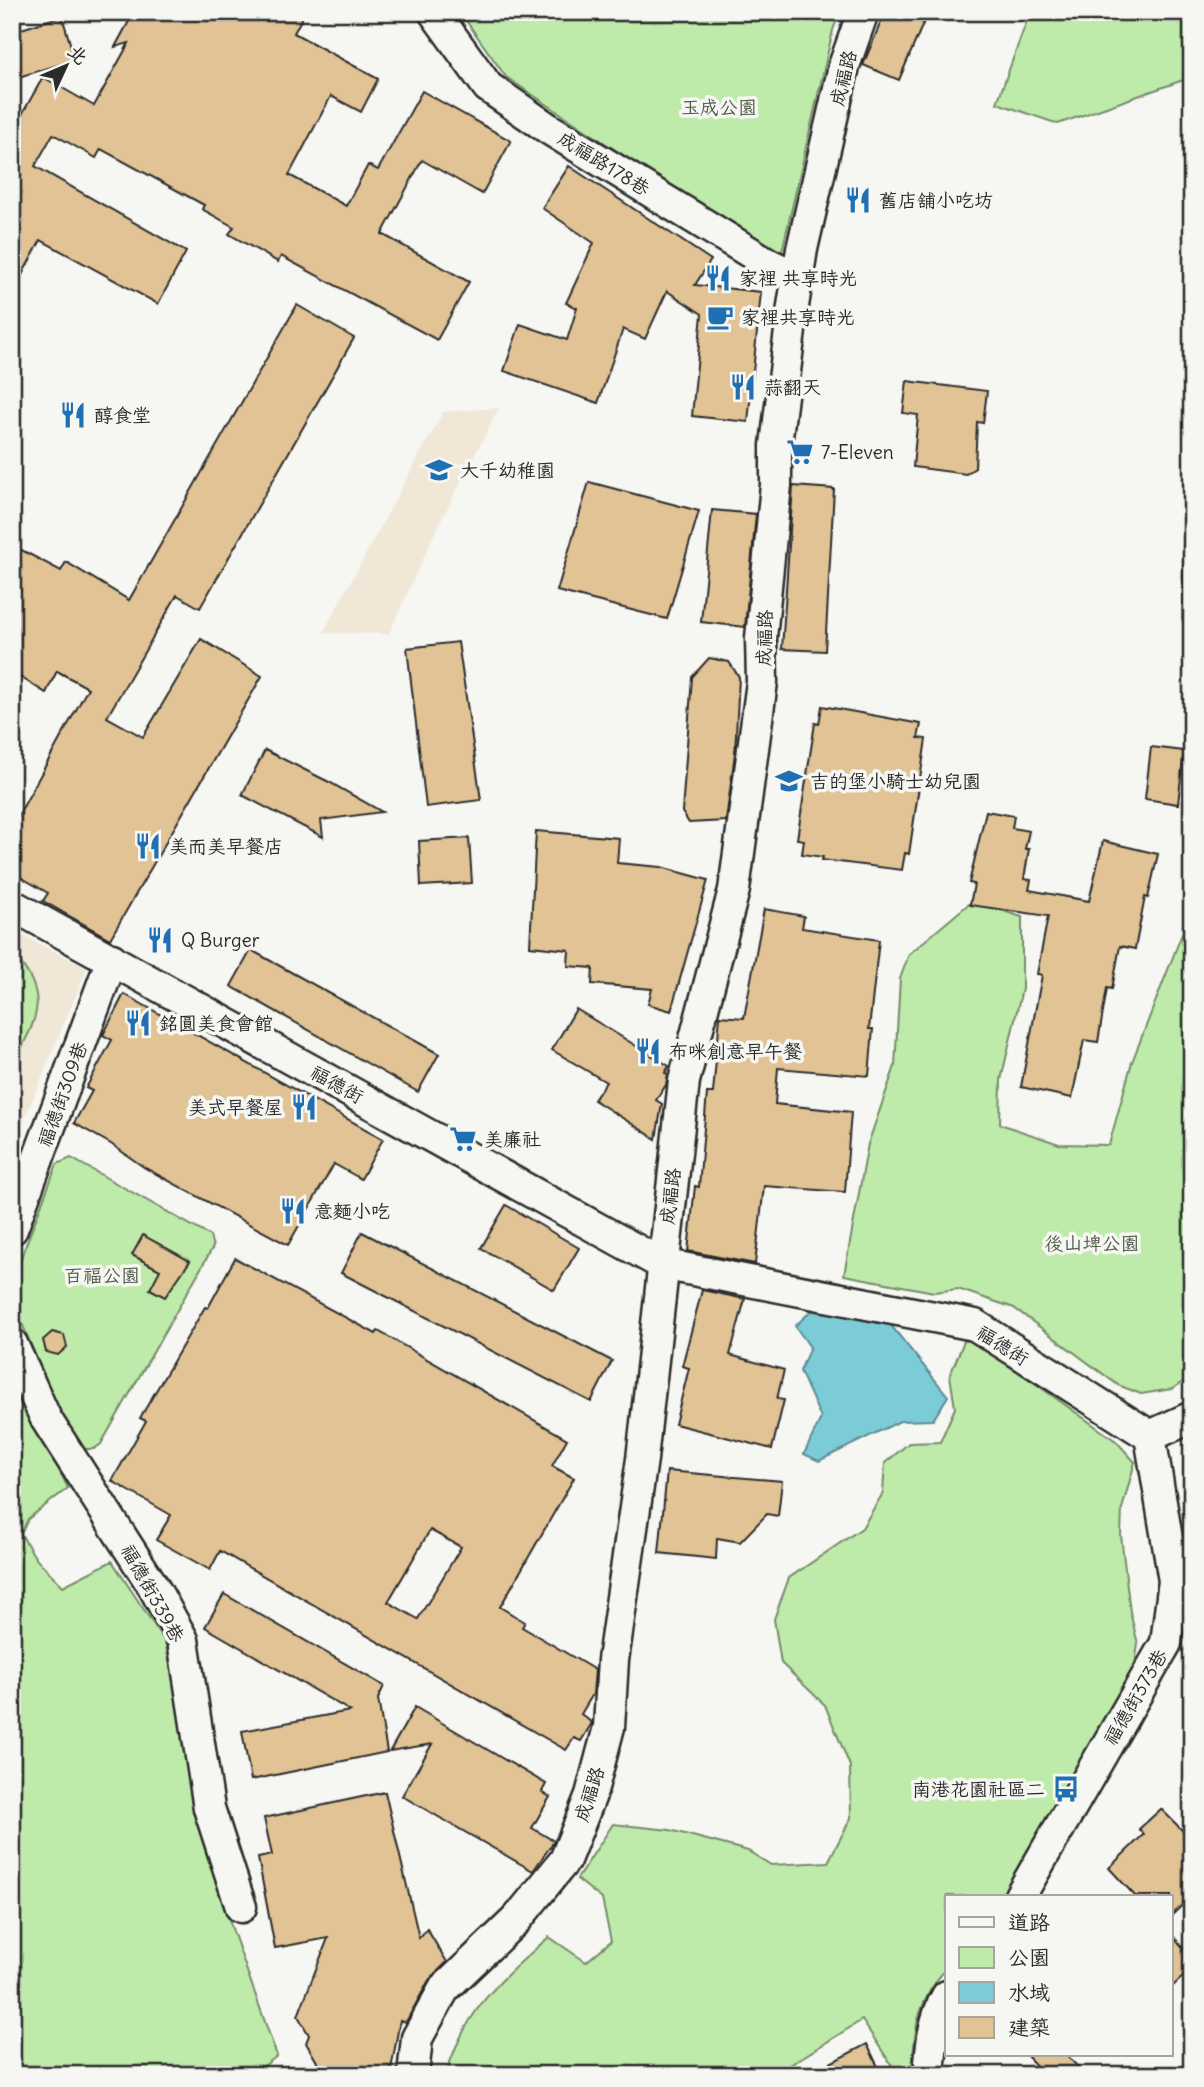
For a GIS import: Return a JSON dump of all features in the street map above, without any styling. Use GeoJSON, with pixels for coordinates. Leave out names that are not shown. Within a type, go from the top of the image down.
{"type":"FeatureCollection","features":[{"type":"Feature","properties":{"kind":"street","name":"成福路"},"geometry":{"type":"LineString","coordinates":[[413,2075],[417,2038],[444,1989],[517,1919],[565,1860],[591,1795],[609,1727],[613,1660],[642,1459],[684,1082],[734,890],[762,682],[761,638],[776,485],[776,445],[802,249],[844,66],[863,12]]}},
{"type":"Feature","properties":{"kind":"street","name":"成福路178巷"},"geometry":{"type":"LineString","coordinates":[[435,14],[488,86],[572,143],[769,264],[799,278]]}},
{"type":"Feature","properties":{"kind":"street","name":"福德街"},"geometry":{"type":"LineString","coordinates":[[12,905],[662,1264],[975,1325],[1150,1436]]}},
{"type":"Feature","properties":{"kind":"street","name":"福德街309巷"},"geometry":{"type":"LineString","coordinates":[[12,1229],[112,959]]}},
{"type":"Feature","properties":{"kind":"street","name":"福德街339巷"},"geometry":{"type":"LineString","coordinates":[[12,1344],[46,1419],[153,1586],[183,1640],[209,1808],[241,1908]]}},
{"type":"Feature","properties":{"kind":"street"},"geometry":{"type":"LineString","coordinates":[[1150,1436],[1192,1417]]}},
{"type":"Feature","properties":{"kind":"street","name":"福德街373巷"},"geometry":{"type":"LineString","coordinates":[[1021,1895],[1166,1643],[1174,1581],[1150,1436]]}},
{"type":"Feature","properties":{"kind":"street"},"geometry":{"type":"LineString","coordinates":[[929,2075],[932,2041],[940,2008],[945,1999]]}},
{"type":"Feature","properties":{"kind":"shaded area","name":"大千幼稚園"},"geometry":{"type":"Polygon","coordinates":[[[499,408],[436,530],[389,634],[323,633],[443,412],[499,408]]]}},
{"type":"Feature","properties":{"kind":"shaded area"},"geometry":{"type":"Polygon","coordinates":[[[12,930],[87,968],[12,1149],[12,930]]]}},
{"type":"Feature","properties":{"kind":"green space","name":"玉成公園"},"geometry":{"type":"Polygon","coordinates":[[[460,12],[840,12],[833,30],[780,260],[506,77],[460,12]]]}},
{"type":"Feature","properties":{"kind":"green space"},"geometry":{"type":"Polygon","coordinates":[[[1030,12],[1192,12],[1192,77],[1058,124],[997,103],[1030,12]]]}},
{"type":"Feature","properties":{"kind":"green space"},"geometry":{"type":"Polygon","coordinates":[[[1192,505],[1192,637],[1182,619],[1184,526],[1192,505]]]}},
{"type":"Feature","properties":{"kind":"green space","name":"後山埤公園"},"geometry":{"type":"Polygon","coordinates":[[[972,901],[1022,917],[1022,989],[1001,1080],[1000,1124],[1059,1144],[1109,1145],[1132,1062],[1192,908],[1192,1376],[1172,1389],[1141,1394],[1118,1385],[1014,1308],[958,1289],[934,1292],[844,1275],[868,1144],[895,1066],[900,979],[909,954],[972,901]]]}},
{"type":"Feature","properties":{"kind":"green space"},"geometry":{"type":"Polygon","coordinates":[[[12,952],[32,982],[36,1008],[34,1021],[12,1066],[12,952]]]}},
{"type":"Feature","properties":{"kind":"green space","name":"百福公園"},"geometry":{"type":"Polygon","coordinates":[[[71,1158],[210,1236],[213,1247],[101,1444],[94,1449],[83,1449],[59,1411],[12,1300],[12,1281],[57,1164],[71,1158]]]}},
{"type":"Feature","properties":{"kind":"green space"},"geometry":{"type":"Polygon","coordinates":[[[974,1340],[1116,1441],[1135,1462],[1122,1509],[1121,1535],[1130,1612],[1138,1644],[1131,1690],[1072,1784],[1058,1800],[1051,1827],[1007,1895],[945,1895],[945,1970],[923,2005],[916,2030],[912,2075],[898,2075],[862,2020],[774,2075],[446,2075],[463,2032],[474,2014],[500,1982],[549,1937],[586,1962],[611,1941],[602,1899],[577,1879],[613,1824],[670,1830],[748,1851],[771,1865],[828,1862],[851,1818],[850,1766],[825,1705],[781,1663],[774,1619],[789,1578],[862,1528],[883,1493],[885,1463],[909,1443],[940,1442],[955,1408],[950,1375],[964,1341],[974,1340]]]}},
{"type":"Feature","properties":{"kind":"green space"},"geometry":{"type":"Polygon","coordinates":[[[12,1376],[68,1488],[28,1519],[21,1534],[36,1559],[63,1586],[112,1561],[165,1642],[223,1903],[277,2056],[252,2075],[12,2075],[12,1376]]]}},
{"type":"Feature","properties":{"kind":"water"},"geometry":{"type":"Polygon","coordinates":[[[811,1311],[885,1318],[948,1396],[933,1420],[900,1421],[819,1461],[804,1454],[821,1418],[800,1371],[810,1347],[795,1326],[811,1311]]]}},
{"type":"Feature","properties":{"kind":"building"},"geometry":{"type":"Polygon","coordinates":[[[134,12],[305,12],[294,33],[378,79],[361,112],[331,96],[289,175],[346,206],[368,165],[378,170],[422,91],[511,141],[482,194],[422,160],[382,234],[469,282],[437,340],[281,256],[278,262],[229,234],[234,227],[202,209],[204,205],[101,149],[96,158],[53,134],[35,166],[186,252],[158,304],[41,240],[12,293],[12,132],[43,77],[94,106],[129,43],[115,47],[134,12]]]}},
{"type":"Feature","properties":{"kind":"building"},"geometry":{"type":"Polygon","coordinates":[[[885,12],[928,12],[899,80],[863,65],[885,12]]]}},
{"type":"Feature","properties":{"kind":"building"},"geometry":{"type":"Polygon","coordinates":[[[62,16],[75,60],[12,79],[12,32],[62,16]]]}},
{"type":"Feature","properties":{"kind":"building"},"geometry":{"type":"Polygon","coordinates":[[[569,166],[711,260],[695,285],[761,292],[748,422],[692,416],[702,314],[667,291],[645,339],[623,329],[598,403],[504,371],[520,324],[567,340],[577,308],[566,303],[594,243],[542,208],[569,166]]]}},
{"type":"Feature","properties":{"kind":"building"},"geometry":{"type":"Polygon","coordinates":[[[297,305],[354,338],[200,608],[177,595],[107,717],[143,737],[201,639],[262,676],[110,939],[43,901],[48,893],[12,872],[12,827],[88,688],[57,671],[46,693],[12,672],[12,545],[61,571],[66,562],[129,600],[297,305]]]}},
{"type":"Feature","properties":{"kind":"building"},"geometry":{"type":"Polygon","coordinates":[[[907,381],[987,391],[983,423],[977,422],[975,468],[966,474],[913,467],[918,415],[903,413],[907,381]]]}},
{"type":"Feature","properties":{"kind":"building"},"geometry":{"type":"Polygon","coordinates":[[[589,482],[699,511],[667,619],[557,591],[589,482]]]}},
{"type":"Feature","properties":{"kind":"building"},"geometry":{"type":"Polygon","coordinates":[[[793,486],[834,489],[825,651],[782,649],[793,486]]]}},
{"type":"Feature","properties":{"kind":"building"},"geometry":{"type":"Polygon","coordinates":[[[712,510],[756,514],[745,627],[701,622],[712,510]]]}},
{"type":"Feature","properties":{"kind":"building"},"geometry":{"type":"Polygon","coordinates":[[[458,642],[481,800],[426,807],[407,648],[458,642]]]}},
{"type":"Feature","properties":{"kind":"building"},"geometry":{"type":"Polygon","coordinates":[[[709,658],[729,662],[739,677],[735,753],[726,821],[689,823],[682,812],[692,677],[709,658]]]}},
{"type":"Feature","properties":{"kind":"building"},"geometry":{"type":"Polygon","coordinates":[[[822,706],[921,724],[918,738],[926,739],[909,854],[905,853],[902,870],[822,860],[823,857],[802,854],[804,840],[797,839],[815,723],[819,724],[822,706]]]}},
{"type":"Feature","properties":{"kind":"building"},"geometry":{"type":"Polygon","coordinates":[[[1151,747],[1184,751],[1178,804],[1145,799],[1151,747]]]}},
{"type":"Feature","properties":{"kind":"building"},"geometry":{"type":"Polygon","coordinates":[[[265,750],[382,812],[321,820],[323,837],[242,795],[265,750]]]}},
{"type":"Feature","properties":{"kind":"building"},"geometry":{"type":"Polygon","coordinates":[[[986,811],[1014,816],[1012,828],[1029,831],[1025,849],[1029,849],[1024,879],[1031,880],[1029,890],[1089,901],[1103,841],[1158,854],[1148,898],[1145,897],[1135,949],[1120,946],[1112,989],[1107,988],[1098,1042],[1084,1040],[1072,1098],[1021,1087],[1042,975],[1037,974],[1048,916],[970,905],[974,884],[969,883],[986,811]]]}},
{"type":"Feature","properties":{"kind":"building"},"geometry":{"type":"Polygon","coordinates":[[[536,831],[619,838],[617,863],[661,867],[708,880],[671,1011],[648,1004],[652,989],[592,984],[593,968],[568,966],[569,950],[530,946],[536,831]]]}},
{"type":"Feature","properties":{"kind":"building"},"geometry":{"type":"Polygon","coordinates":[[[469,838],[472,883],[421,886],[419,841],[469,838]]]}},
{"type":"Feature","properties":{"kind":"building"},"geometry":{"type":"Polygon","coordinates":[[[764,909],[804,916],[802,928],[879,940],[869,1029],[873,1029],[869,1076],[778,1068],[775,1104],[851,1112],[845,1192],[764,1186],[755,1264],[688,1251],[695,1186],[699,1187],[707,1093],[713,1093],[720,1016],[744,1018],[764,909]]]}},
{"type":"Feature","properties":{"kind":"building"},"geometry":{"type":"Polygon","coordinates":[[[251,950],[439,1054],[418,1092],[231,986],[251,950]]]}},
{"type":"Feature","properties":{"kind":"building"},"geometry":{"type":"Polygon","coordinates":[[[124,994],[383,1139],[361,1179],[334,1164],[288,1245],[145,1168],[74,1123],[92,1091],[86,1088],[112,1040],[103,1035],[124,994]]]}},
{"type":"Feature","properties":{"kind":"building"},"geometry":{"type":"Polygon","coordinates":[[[576,1009],[669,1066],[665,1073],[668,1074],[666,1085],[656,1100],[662,1104],[656,1139],[594,1100],[606,1082],[552,1050],[576,1009]]]}},
{"type":"Feature","properties":{"kind":"building"},"geometry":{"type":"Polygon","coordinates":[[[506,1205],[579,1248],[554,1290],[481,1248],[506,1205]]]}},
{"type":"Feature","properties":{"kind":"building"},"geometry":{"type":"Polygon","coordinates":[[[362,1232],[612,1361],[591,1402],[341,1273],[362,1232]]]}},
{"type":"Feature","properties":{"kind":"building"},"geometry":{"type":"Polygon","coordinates":[[[143,1235],[190,1261],[165,1297],[150,1289],[160,1270],[132,1255],[143,1235]]]}},
{"type":"Feature","properties":{"kind":"building"},"geometry":{"type":"Polygon","coordinates":[[[235,1258],[376,1334],[378,1331],[567,1439],[552,1466],[574,1478],[500,1607],[525,1622],[522,1627],[595,1670],[593,1694],[581,1714],[592,1723],[581,1741],[574,1738],[566,1750],[220,1551],[210,1570],[156,1540],[171,1515],[112,1481],[146,1421],[140,1418],[205,1307],[208,1308],[235,1258]],[[430,1530],[388,1602],[418,1619],[461,1547],[430,1530]]]}},
{"type":"Feature","properties":{"kind":"building"},"geometry":{"type":"Polygon","coordinates":[[[702,1290],[745,1299],[730,1355],[784,1370],[777,1399],[784,1400],[772,1449],[675,1424],[689,1368],[682,1366],[702,1290]]]}},
{"type":"Feature","properties":{"kind":"building"},"geometry":{"type":"Polygon","coordinates":[[[52,1332],[64,1335],[67,1347],[58,1355],[46,1352],[43,1340],[52,1332]]]}},
{"type":"Feature","properties":{"kind":"building"},"geometry":{"type":"Polygon","coordinates":[[[667,1471],[782,1481],[778,1516],[767,1514],[740,1542],[717,1538],[716,1559],[659,1553],[667,1471]]]}},
{"type":"Feature","properties":{"kind":"building"},"geometry":{"type":"Polygon","coordinates":[[[224,1594],[384,1686],[378,1699],[387,1752],[251,1780],[242,1731],[350,1711],[205,1627],[224,1594]]]}},
{"type":"Feature","properties":{"kind":"building"},"geometry":{"type":"Polygon","coordinates":[[[415,1707],[546,1784],[542,1792],[550,1797],[532,1828],[554,1841],[533,1871],[402,1796],[432,1744],[390,1751],[415,1707]]]}},
{"type":"Feature","properties":{"kind":"building"},"geometry":{"type":"Polygon","coordinates":[[[385,1792],[419,1938],[427,1929],[447,1962],[429,1980],[406,2022],[400,2020],[390,2075],[329,2075],[315,2069],[317,2062],[306,2043],[309,2035],[298,2016],[328,1938],[275,1948],[258,1858],[272,1855],[264,1818],[385,1792]]]}},
{"type":"Feature","properties":{"kind":"building"},"geometry":{"type":"Polygon","coordinates":[[[1161,1809],[1192,1840],[1192,1896],[1172,1915],[1172,1895],[1134,1895],[1109,1868],[1144,1834],[1139,1829],[1161,1809]]]}},
{"type":"Feature","properties":{"kind":"building"},"geometry":{"type":"Polygon","coordinates":[[[1172,1935],[1192,1957],[1192,1968],[1172,1987],[1172,1935]]]}},
{"type":"Feature","properties":{"kind":"building"},"geometry":{"type":"Polygon","coordinates":[[[867,2044],[882,2075],[807,2075],[867,2044]]]}},
{"type":"Feature","properties":{"kind":"building"},"geometry":{"type":"Polygon","coordinates":[[[1027,2056],[1068,2056],[1085,2075],[1045,2075],[1027,2056]]]}},
{"type":"Feature","properties":{"kind":"place","name":"舊店舖小吃坊"},"geometry":{"type":"Point","coordinates":[858,200]}},
{"type":"Feature","properties":{"kind":"place","name":"家裡 共享時光"},"geometry":{"type":"Point","coordinates":[718,278]}},
{"type":"Feature","properties":{"kind":"place","name":"家裡共享時光"},"geometry":{"type":"Point","coordinates":[720,317]}},
{"type":"Feature","properties":{"kind":"place","name":"蒜翻天"},"geometry":{"type":"Point","coordinates":[743,387]}},
{"type":"Feature","properties":{"kind":"place","name":"醇食堂"},"geometry":{"type":"Point","coordinates":[73,415]}},
{"type":"Feature","properties":{"kind":"place","name":"7-Eleven"},"geometry":{"type":"Point","coordinates":[800,452]}},
{"type":"Feature","properties":{"kind":"place","name":"大千幼稚園"},"geometry":{"type":"Point","coordinates":[439,470]}},
{"type":"Feature","properties":{"kind":"place","name":"吉的堡小騎士幼兒園"},"geometry":{"type":"Point","coordinates":[789,781]}},
{"type":"Feature","properties":{"kind":"place","name":"美而美早餐店"},"geometry":{"type":"Point","coordinates":[148,846]}},
{"type":"Feature","properties":{"kind":"place","name":"Q Burger"},"geometry":{"type":"Point","coordinates":[160,940]}},
{"type":"Feature","properties":{"kind":"place","name":"銘圓美食會館"},"geometry":{"type":"Point","coordinates":[138,1023]}},
{"type":"Feature","properties":{"kind":"place","name":"布咪創意早午餐"},"geometry":{"type":"Point","coordinates":[648,1051]}},
{"type":"Feature","properties":{"kind":"place","name":"美式早餐屋"},"geometry":{"type":"Point","coordinates":[304,1107]}},
{"type":"Feature","properties":{"kind":"place","name":"美廉社"},"geometry":{"type":"Point","coordinates":[463,1139]}},
{"type":"Feature","properties":{"kind":"place","name":"意麵小吃"},"geometry":{"type":"Point","coordinates":[293,1211]}},
{"type":"Feature","properties":{"kind":"place","name":"南港花園社區二"},"geometry":{"type":"Point","coordinates":[1066,1789]}}]}
